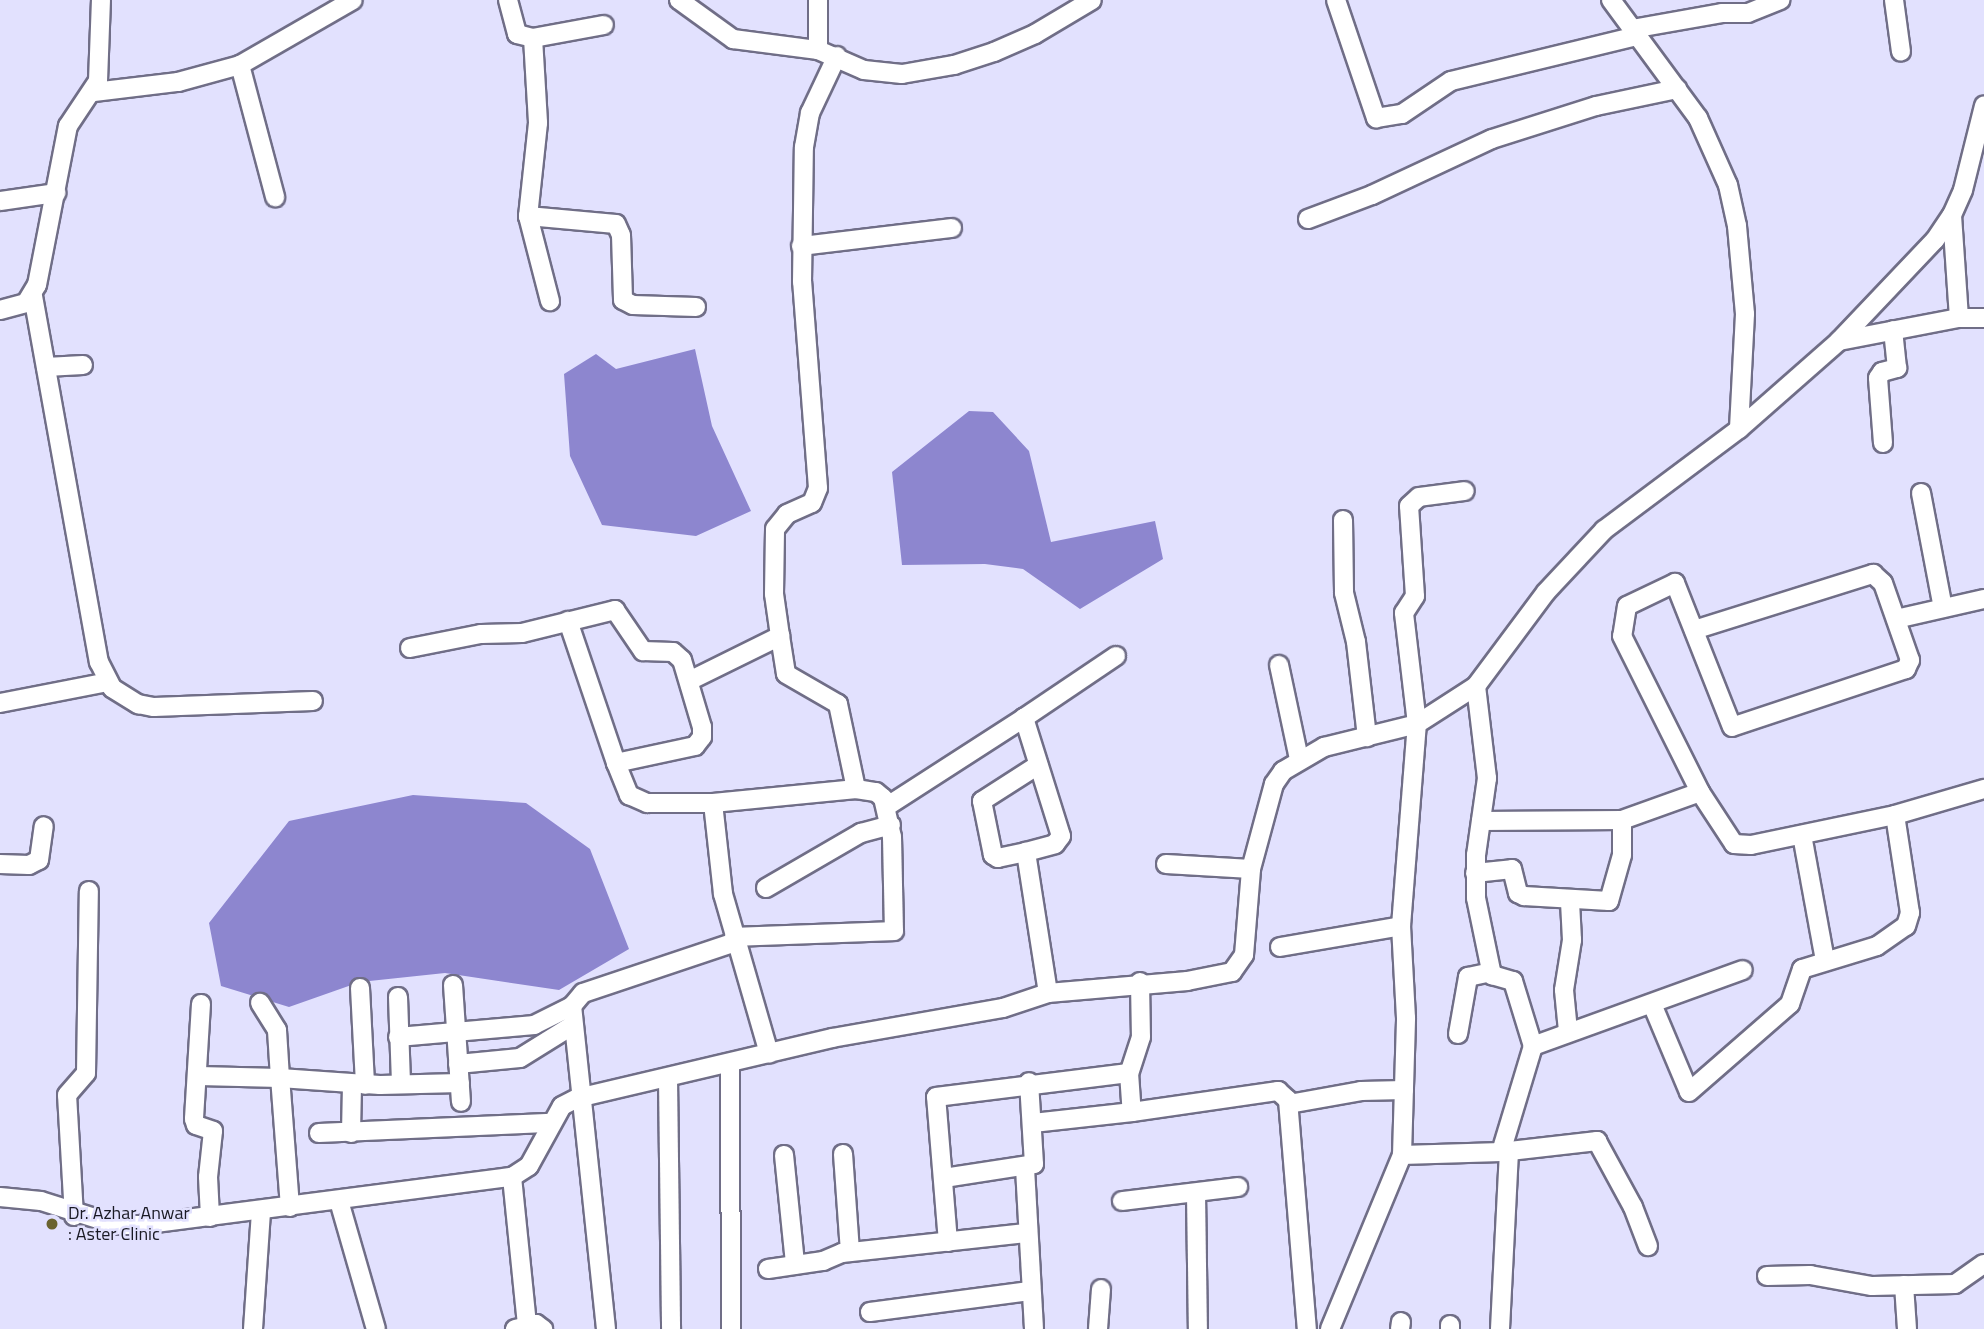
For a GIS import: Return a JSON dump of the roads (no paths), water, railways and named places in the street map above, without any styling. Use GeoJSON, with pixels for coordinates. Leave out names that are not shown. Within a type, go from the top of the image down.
{"type":"FeatureCollection","features":[{"type":"Feature","properties":{"kind":"street"},"geometry":{"type":"LineString","coordinates":[[101,0],[100,66],[94,92],[71,118],[33,296],[99,662],[108,682],[126,698],[154,707],[313,701]]}},
{"type":"Feature","properties":{"kind":"street"},"geometry":{"type":"LineString","coordinates":[[94,92],[178,82],[240,65],[353,0]]}},
{"type":"Feature","properties":{"kind":"street"},"geometry":{"type":"LineString","coordinates":[[508,0],[517,34],[533,38],[604,25]]}},
{"type":"Feature","properties":{"kind":"street"},"geometry":{"type":"LineString","coordinates":[[679,0],[733,39],[818,50],[884,74],[954,65],[1035,34],[1092,0]]}},
{"type":"Feature","properties":{"kind":"street"},"geometry":{"type":"LineString","coordinates":[[1336,0],[1376,118],[1402,114],[1451,81],[1635,32],[1722,13],[1748,13],[1771,2]]}},
{"type":"Feature","properties":{"kind":"street"},"geometry":{"type":"LineString","coordinates":[[1611,0],[1677,89],[1715,152],[1737,226],[1746,355],[1739,429]]}},
{"type":"Feature","properties":{"kind":"street"},"geometry":{"type":"LineString","coordinates":[[1894,0],[1901,52]]}},
{"type":"Feature","properties":{"kind":"street"},"geometry":{"type":"LineString","coordinates":[[818,50],[822,1]]}},
{"type":"Feature","properties":{"kind":"street"},"geometry":{"type":"LineString","coordinates":[[533,38],[538,123],[528,216],[550,301]]}},
{"type":"Feature","properties":{"kind":"street"},"geometry":{"type":"LineString","coordinates":[[837,57],[824,75],[806,127],[802,246],[806,375],[818,488],[812,503],[788,514],[775,529],[774,594],[786,674],[838,704],[856,789]]}},
{"type":"Feature","properties":{"kind":"street"},"geometry":{"type":"LineString","coordinates":[[240,65],[275,197]]}},
{"type":"Feature","properties":{"kind":"street"},"geometry":{"type":"LineString","coordinates":[[1308,219],[1372,195],[1492,139],[1596,106],[1677,89]]}},
{"type":"Feature","properties":{"kind":"street"},"geometry":{"type":"LineString","coordinates":[[0,1197],[41,1201],[74,1216],[117,1225],[261,1211],[512,1177],[529,1166],[562,1106],[578,1098],[769,1053],[1003,1008],[1048,993],[1140,982],[1187,981],[1232,972],[1240,966],[1251,869],[1274,784],[1299,759],[1417,724],[1476,686],[1575,557],[1604,530],[1739,429],[1839,341],[1935,240],[1952,215],[1963,190],[1984,106]]}},
{"type":"Feature","properties":{"kind":"street"},"geometry":{"type":"LineString","coordinates":[[0,201],[56,193]]}},
{"type":"Feature","properties":{"kind":"street"},"geometry":{"type":"LineString","coordinates":[[1952,215],[1959,318]]}},
{"type":"Feature","properties":{"kind":"street"},"geometry":{"type":"LineString","coordinates":[[528,216],[616,224],[621,236],[623,300],[632,305],[696,307]]}},
{"type":"Feature","properties":{"kind":"street"},"geometry":{"type":"LineString","coordinates":[[802,246],[952,228]]}},
{"type":"Feature","properties":{"kind":"street"},"geometry":{"type":"LineString","coordinates":[[0,310],[18,307],[33,296]]}},
{"type":"Feature","properties":{"kind":"street"},"geometry":{"type":"LineString","coordinates":[[1839,341],[1959,318],[1984,318]]}},
{"type":"Feature","properties":{"kind":"street"},"geometry":{"type":"LineString","coordinates":[[1883,443],[1878,378],[1882,372],[1897,368],[1893,330]]}},
{"type":"Feature","properties":{"kind":"street"},"geometry":{"type":"LineString","coordinates":[[46,367],[83,365]]}},
{"type":"Feature","properties":{"kind":"street"},"geometry":{"type":"LineString","coordinates":[[1330,1329],[1402,1155],[1404,1090],[1401,926],[1417,724],[1404,618],[1405,607],[1415,596],[1409,506],[1419,497],[1465,491]]}},
{"type":"Feature","properties":{"kind":"street"},"geometry":{"type":"LineString","coordinates":[[1921,493],[1943,608]]}},
{"type":"Feature","properties":{"kind":"street"},"geometry":{"type":"LineString","coordinates":[[1343,520],[1344,593],[1356,642],[1367,737]]}},
{"type":"Feature","properties":{"kind":"street"},"geometry":{"type":"LineString","coordinates":[[1695,630],[1865,573],[1879,577],[1910,660],[1906,670],[1739,726],[1727,722],[1695,630],[1675,583],[1627,606],[1622,636],[1700,792],[1734,844],[1802,835],[1895,816],[1984,789]]}},
{"type":"Feature","properties":{"kind":"street"},"geometry":{"type":"LineString","coordinates":[[1896,620],[1984,599]]}},
{"type":"Feature","properties":{"kind":"street"},"geometry":{"type":"LineString","coordinates":[[410,648],[481,634],[522,633],[615,610],[643,651],[678,656],[689,681],[702,727],[699,744],[615,763]]}},
{"type":"Feature","properties":{"kind":"street"},"geometry":{"type":"LineString","coordinates":[[458,1064],[520,1058],[572,1016],[583,993],[735,940],[894,931],[889,805],[876,792],[856,789],[713,803],[636,800],[624,788],[568,621]]}},
{"type":"Feature","properties":{"kind":"street"},"geometry":{"type":"LineString","coordinates":[[689,681],[780,636]]}},
{"type":"Feature","properties":{"kind":"street"},"geometry":{"type":"LineString","coordinates":[[889,805],[1116,656]]}},
{"type":"Feature","properties":{"kind":"street"},"geometry":{"type":"LineString","coordinates":[[1279,665],[1299,759]]}},
{"type":"Feature","properties":{"kind":"street"},"geometry":{"type":"LineString","coordinates":[[0,703],[108,682]]}},
{"type":"Feature","properties":{"kind":"street"},"geometry":{"type":"LineString","coordinates":[[1476,686],[1486,754],[1475,873],[1491,972],[1493,977],[1513,981],[1533,1046],[1505,1151],[1500,1329]]}},
{"type":"Feature","properties":{"kind":"street"},"geometry":{"type":"LineString","coordinates":[[1024,718],[1061,836],[1055,845],[998,858],[993,855],[982,801],[1038,765]]}},
{"type":"Feature","properties":{"kind":"street"},"geometry":{"type":"LineString","coordinates":[[1481,821],[1622,820],[1700,792]]}},
{"type":"Feature","properties":{"kind":"street"},"geometry":{"type":"LineString","coordinates":[[713,803],[717,863],[735,940],[769,1053]]}},
{"type":"Feature","properties":{"kind":"street"},"geometry":{"type":"LineString","coordinates":[[1651,1004],[1689,1092],[1790,1004],[1802,968],[1877,946],[1909,920],[1895,816]]}},
{"type":"Feature","properties":{"kind":"street"},"geometry":{"type":"LineString","coordinates":[[1475,873],[1509,868],[1521,895],[1570,901],[1612,898],[1614,874],[1622,855],[1622,820]]}},
{"type":"Feature","properties":{"kind":"street"},"geometry":{"type":"LineString","coordinates":[[0,864],[29,865],[39,860],[44,825]]}},
{"type":"Feature","properties":{"kind":"street"},"geometry":{"type":"LineString","coordinates":[[766,888],[861,833],[891,825]]}},
{"type":"Feature","properties":{"kind":"street"},"geometry":{"type":"LineString","coordinates":[[1802,835],[1825,960]]}},
{"type":"Feature","properties":{"kind":"street"},"geometry":{"type":"LineString","coordinates":[[1026,852],[1048,993]]}},
{"type":"Feature","properties":{"kind":"street"},"geometry":{"type":"LineString","coordinates":[[1166,864],[1251,869]]}},
{"type":"Feature","properties":{"kind":"street"},"geometry":{"type":"LineString","coordinates":[[74,1216],[67,1095],[86,1073],[89,891]]}},
{"type":"Feature","properties":{"kind":"street"},"geometry":{"type":"LineString","coordinates":[[1568,1031],[1564,990],[1572,940],[1570,901]]}},
{"type":"Feature","properties":{"kind":"street"},"geometry":{"type":"LineString","coordinates":[[1280,947],[1401,926]]}},
{"type":"Feature","properties":{"kind":"street"},"geometry":{"type":"LineString","coordinates":[[1533,1046],[1568,1031],[1743,970]]}},
{"type":"Feature","properties":{"kind":"street"},"geometry":{"type":"LineString","coordinates":[[1458,1034],[1468,977],[1491,972]]}},
{"type":"Feature","properties":{"kind":"street"},"geometry":{"type":"LineString","coordinates":[[1132,1112],[1129,1073],[1141,1037],[1140,982]]}},
{"type":"Feature","properties":{"kind":"street"},"geometry":{"type":"LineString","coordinates":[[453,985],[461,1102]]}},
{"type":"Feature","properties":{"kind":"street"},"geometry":{"type":"LineString","coordinates":[[351,1133],[358,1084],[360,988]]}},
{"type":"Feature","properties":{"kind":"street"},"geometry":{"type":"LineString","coordinates":[[398,997],[401,1084]]}},
{"type":"Feature","properties":{"kind":"street"},"geometry":{"type":"LineString","coordinates":[[260,1003],[277,1030],[290,1207]]}},
{"type":"Feature","properties":{"kind":"street"},"geometry":{"type":"LineString","coordinates":[[201,1004],[195,1122],[214,1130],[208,1177],[210,1217]]}},
{"type":"Feature","properties":{"kind":"street"},"geometry":{"type":"LineString","coordinates":[[398,1037],[534,1026],[572,1016]]}},
{"type":"Feature","properties":{"kind":"street"},"geometry":{"type":"LineString","coordinates":[[572,1016],[578,1098],[606,1329]]}},
{"type":"Feature","properties":{"kind":"street"},"geometry":{"type":"LineString","coordinates":[[730,1063],[731,1329]]}},
{"type":"Feature","properties":{"kind":"street"},"geometry":{"type":"LineString","coordinates":[[948,1242],[936,1097],[1029,1082],[1129,1073]]}},
{"type":"Feature","properties":{"kind":"street"},"geometry":{"type":"LineString","coordinates":[[198,1076],[358,1084],[460,1083]]}},
{"type":"Feature","properties":{"kind":"street"},"geometry":{"type":"LineString","coordinates":[[668,1078],[671,1329]]}},
{"type":"Feature","properties":{"kind":"street"},"geometry":{"type":"LineString","coordinates":[[944,1178],[1026,1168],[1037,1160],[1029,1082]]}},
{"type":"Feature","properties":{"kind":"street"},"geometry":{"type":"LineString","coordinates":[[1033,1123],[1278,1091],[1289,1104],[1361,1091],[1404,1090]]}},
{"type":"Feature","properties":{"kind":"street"},"geometry":{"type":"LineString","coordinates":[[1288,1100],[1307,1329]]}},
{"type":"Feature","properties":{"kind":"street"},"geometry":{"type":"LineString","coordinates":[[319,1133],[552,1123]]}},
{"type":"Feature","properties":{"kind":"street"},"geometry":{"type":"LineString","coordinates":[[1402,1155],[1505,1151],[1597,1140],[1633,1207],[1648,1246]]}},
{"type":"Feature","properties":{"kind":"street"},"geometry":{"type":"LineString","coordinates":[[843,1154],[850,1252]]}},
{"type":"Feature","properties":{"kind":"street"},"geometry":{"type":"LineString","coordinates":[[784,1156],[794,1264]]}},
{"type":"Feature","properties":{"kind":"street"},"geometry":{"type":"LineString","coordinates":[[1026,1168],[1026,1233],[1034,1329]]}},
{"type":"Feature","properties":{"kind":"street"},"geometry":{"type":"LineString","coordinates":[[512,1177],[528,1328]]}},
{"type":"Feature","properties":{"kind":"street"},"geometry":{"type":"LineString","coordinates":[[1122,1201],[1238,1187]]}},
{"type":"Feature","properties":{"kind":"street"},"geometry":{"type":"LineString","coordinates":[[1196,1193],[1198,1329]]}},
{"type":"Feature","properties":{"kind":"street"},"geometry":{"type":"LineString","coordinates":[[339,1201],[376,1329]]}},
{"type":"Feature","properties":{"kind":"street"},"geometry":{"type":"LineString","coordinates":[[253,1329],[261,1211]]}},
{"type":"Feature","properties":{"kind":"street"},"geometry":{"type":"LineString","coordinates":[[768,1269],[850,1252],[1026,1233]]}},
{"type":"Feature","properties":{"kind":"street"},"geometry":{"type":"LineString","coordinates":[[1768,1276],[1810,1275],[1852,1284],[1955,1284],[1984,1264]]}},
{"type":"Feature","properties":{"kind":"street"},"geometry":{"type":"LineString","coordinates":[[1905,1284],[1907,1329]]}},
{"type":"Feature","properties":{"kind":"street"},"geometry":{"type":"LineString","coordinates":[[1098,1329],[1101,1289]]}},
{"type":"Feature","properties":{"kind":"street"},"geometry":{"type":"LineString","coordinates":[[870,1312],[1030,1291]]}},
{"type":"Feature","properties":{"kind":"place","name":"Dr. Azhar Anwar : Aster Clinic"},"geometry":{"type":"Point","coordinates":[52,1224]}}]}
